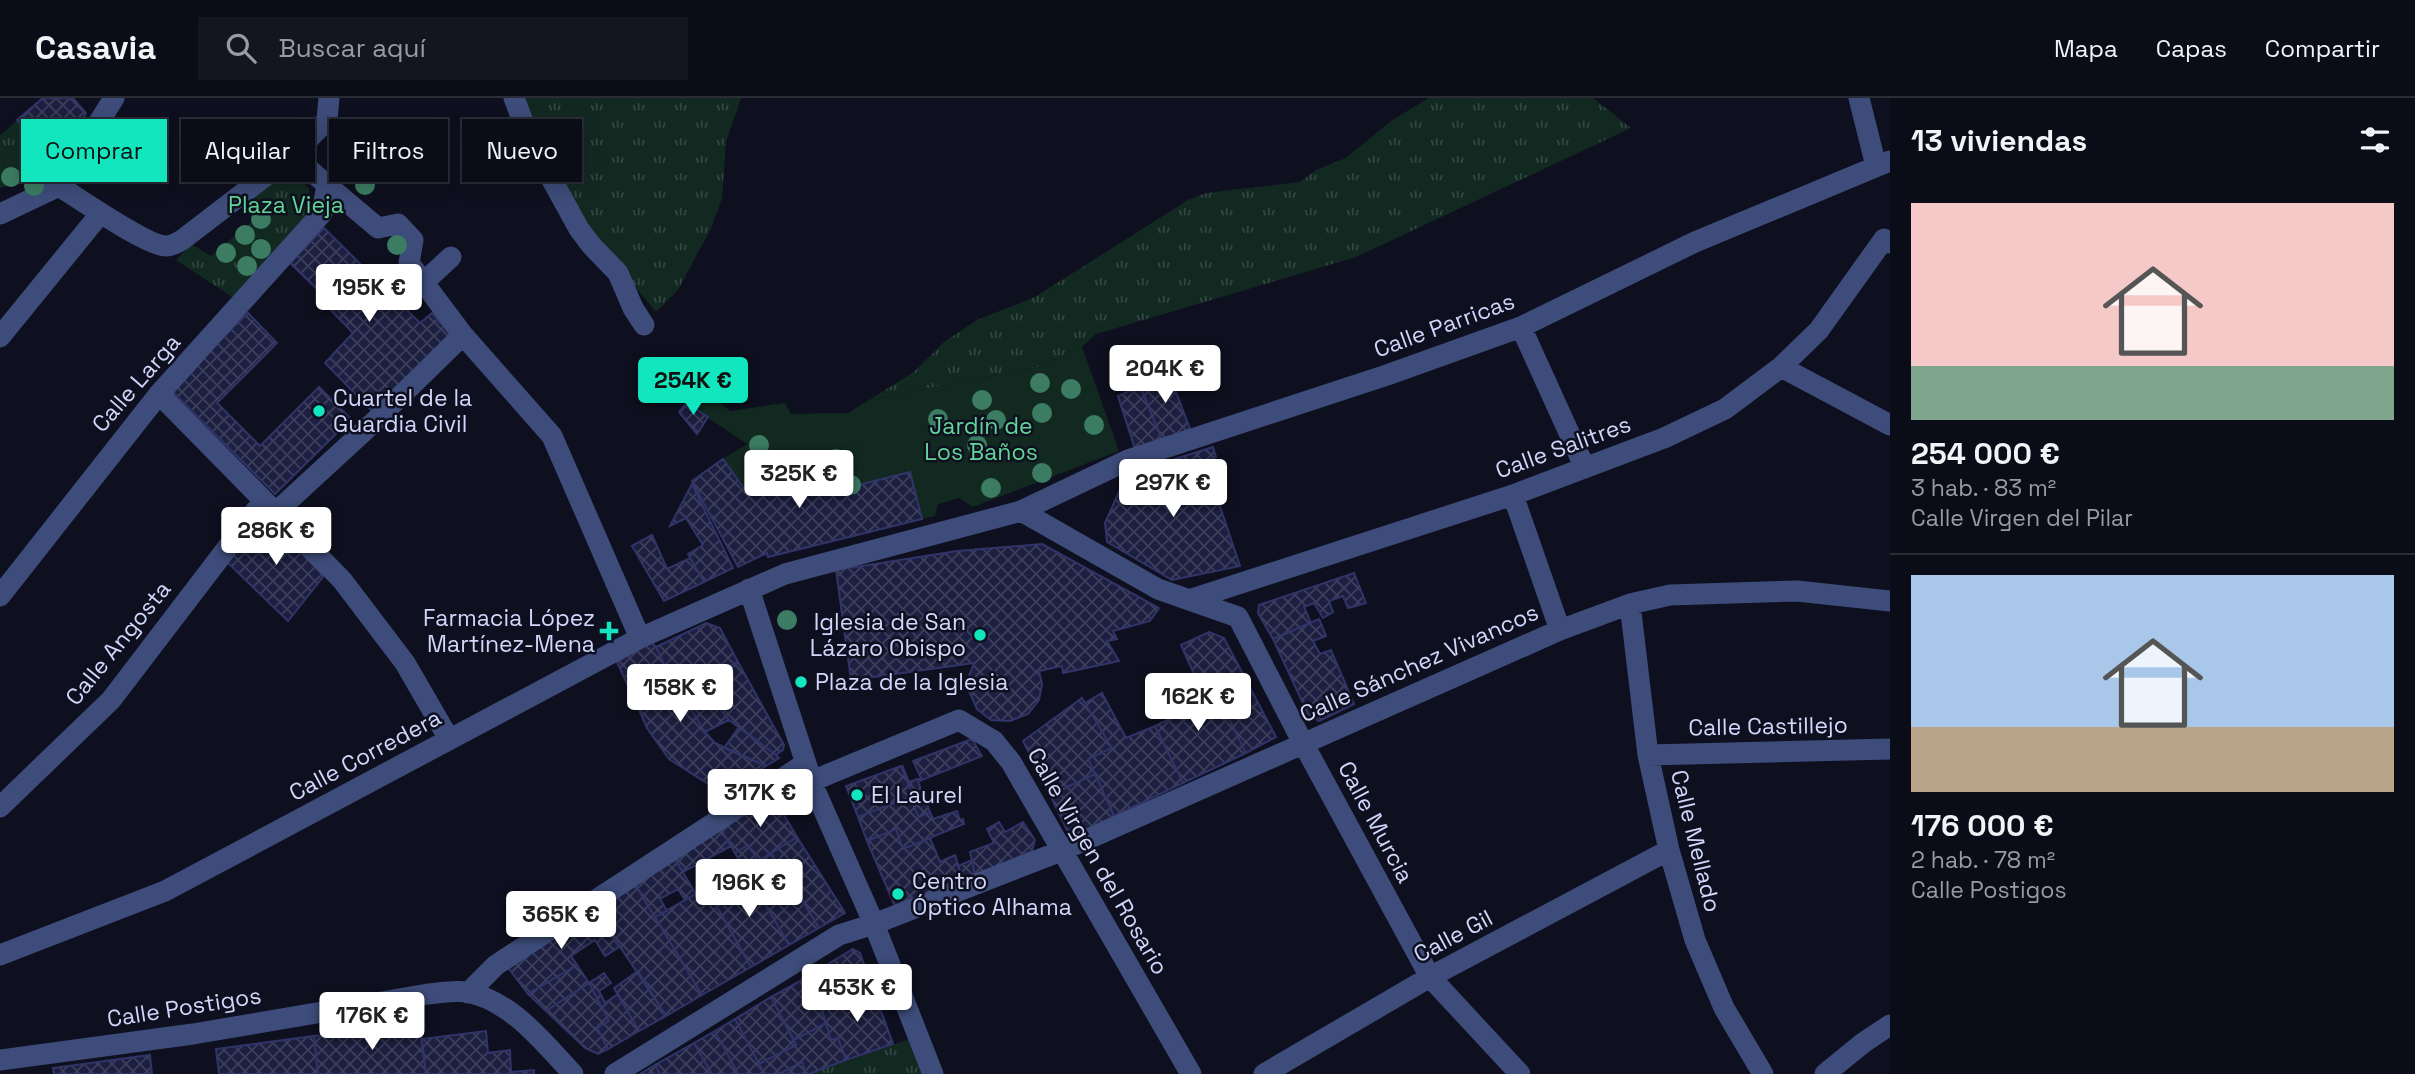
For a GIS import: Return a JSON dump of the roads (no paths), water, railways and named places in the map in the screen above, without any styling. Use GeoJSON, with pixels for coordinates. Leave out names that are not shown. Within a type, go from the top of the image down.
{"type":"FeatureCollection","features":[{"type":"Feature","properties":{"kind":"street"},"geometry":{"type":"LineString","coordinates":[[0,214],[59,186],[114,98]]}},
{"type":"Feature","properties":{"kind":"street"},"geometry":{"type":"LineString","coordinates":[[315,132],[327,120],[329,98]]}},
{"type":"Feature","properties":{"kind":"street"},"geometry":{"type":"LineString","coordinates":[[514,98],[530,140],[579,229],[618,273],[644,325]]}},
{"type":"Feature","properties":{"kind":"street","name":"Calle Parricas"},"geometry":{"type":"LineString","coordinates":[[749,589],[785,574],[1021,511],[1128,460],[1387,375],[1521,327],[1695,242],[1883,164],[1860,98]]}},
{"type":"Feature","properties":{"kind":"street"},"geometry":{"type":"LineString","coordinates":[[315,174],[378,228],[398,224],[413,240],[409,263],[463,335],[552,436],[640,638]]}},
{"type":"Feature","properties":{"kind":"street"},"geometry":{"type":"LineString","coordinates":[[59,186],[100,214],[158,245],[169,246],[182,240],[258,182]]}},
{"type":"Feature","properties":{"kind":"street","name":"Calle Larga"},"geometry":{"type":"LineString","coordinates":[[0,596],[159,394],[322,213],[327,185]]}},
{"type":"Feature","properties":{"kind":"street"},"geometry":{"type":"LineString","coordinates":[[0,337],[100,214]]}},
{"type":"Feature","properties":{"kind":"street","name":"Calle Salitres"},"geometry":{"type":"LineString","coordinates":[[1192,599],[1513,495],[1664,438],[1725,409],[1781,367],[1819,330],[1887,241]]}},
{"type":"Feature","properties":{"kind":"street"},"geometry":{"type":"LineString","coordinates":[[425,281],[451,257]]}},
{"type":"Feature","properties":{"kind":"street"},"geometry":{"type":"LineString","coordinates":[[1521,327],[1585,468]]}},
{"type":"Feature","properties":{"kind":"street","name":"Calle Angosta"},"geometry":{"type":"LineString","coordinates":[[0,807],[111,700],[269,507],[463,335]]}},
{"type":"Feature","properties":{"kind":"street"},"geometry":{"type":"LineString","coordinates":[[1781,367],[1890,425]]}},
{"type":"Feature","properties":{"kind":"street"},"geometry":{"type":"LineString","coordinates":[[159,394],[342,580],[405,663],[449,739]]}},
{"type":"Feature","properties":{"kind":"street"},"geometry":{"type":"LineString","coordinates":[[1513,495],[1560,630]]}},
{"type":"Feature","properties":{"kind":"street","name":"Calle Murcia"},"geometry":{"type":"LineString","coordinates":[[1021,511],[1158,589],[1238,617],[1430,977],[1520,1074]]}},
{"type":"Feature","properties":{"kind":"street"},"geometry":{"type":"LineString","coordinates":[[749,589],[809,772],[874,924],[933,1074]]}},
{"type":"Feature","properties":{"kind":"street","name":"Calle Corredera"},"geometry":{"type":"LineString","coordinates":[[0,955],[165,891],[640,638],[749,589]]}},
{"type":"Feature","properties":{"kind":"street","name":"Calle Sánchez Vivancos"},"geometry":{"type":"LineString","coordinates":[[615,1074],[839,935],[1061,851],[1560,630],[1630,604],[1670,595],[1797,591],[1890,601]]}},
{"type":"Feature","properties":{"kind":"street","name":"Calle Mellado"},"geometry":{"type":"LineString","coordinates":[[1630,604],[1648,754],[1669,850],[1695,940],[1724,1008],[1763,1074]]}},
{"type":"Feature","properties":{"kind":"street","name":"Calle Virgen del Rosario"},"geometry":{"type":"LineString","coordinates":[[809,772],[959,720],[994,741],[1011,762],[1191,1074]]}},
{"type":"Feature","properties":{"kind":"street","name":"Calle Castillejo"},"geometry":{"type":"LineString","coordinates":[[1648,754],[1890,749]]}},
{"type":"Feature","properties":{"kind":"street"},"geometry":{"type":"LineString","coordinates":[[573,1074],[516,1016],[494,1001],[468,993],[496,965],[809,772]]}},
{"type":"Feature","properties":{"kind":"street","name":"Calle Gil"},"geometry":{"type":"LineString","coordinates":[[1264,1074],[1430,977],[1669,850]]}},
{"type":"Feature","properties":{"kind":"street","name":"Calle Postigos"},"geometry":{"type":"LineString","coordinates":[[0,1060],[193,1034],[428,994],[468,993]]}},
{"type":"Feature","properties":{"kind":"street"},"geometry":{"type":"LineString","coordinates":[[1825,1074],[1890,1025]]}},
{"type":"Feature","properties":{"kind":"place","name":"Cuartel de la Guardia Civil"},"geometry":{"type":"Point","coordinates":[319,411]}},
{"type":"Feature","properties":{"kind":"place","name":"Farmacia López Martínez-Mena"},"geometry":{"type":"Point","coordinates":[609,631]}},
{"type":"Feature","properties":{"kind":"place","name":"Iglesia de San Lázaro Obispo"},"geometry":{"type":"Point","coordinates":[980,635]}},
{"type":"Feature","properties":{"kind":"place","name":"Plaza de la Iglesia"},"geometry":{"type":"Point","coordinates":[801,682]}},
{"type":"Feature","properties":{"kind":"place","name":"El Laurel"},"geometry":{"type":"Point","coordinates":[857,795]}},
{"type":"Feature","properties":{"kind":"place","name":"Centro Óptico Alhama"},"geometry":{"type":"Point","coordinates":[898,894]}},
{"type":"Feature","properties":{"kind":"park label","name":"Plaza Vieja"},"geometry":{"type":"Point","coordinates":[286,205]}},
{"type":"Feature","properties":{"kind":"park label","name":"Jardín de Los Baños"},"geometry":{"type":"Point","coordinates":[981,439]}}]}
